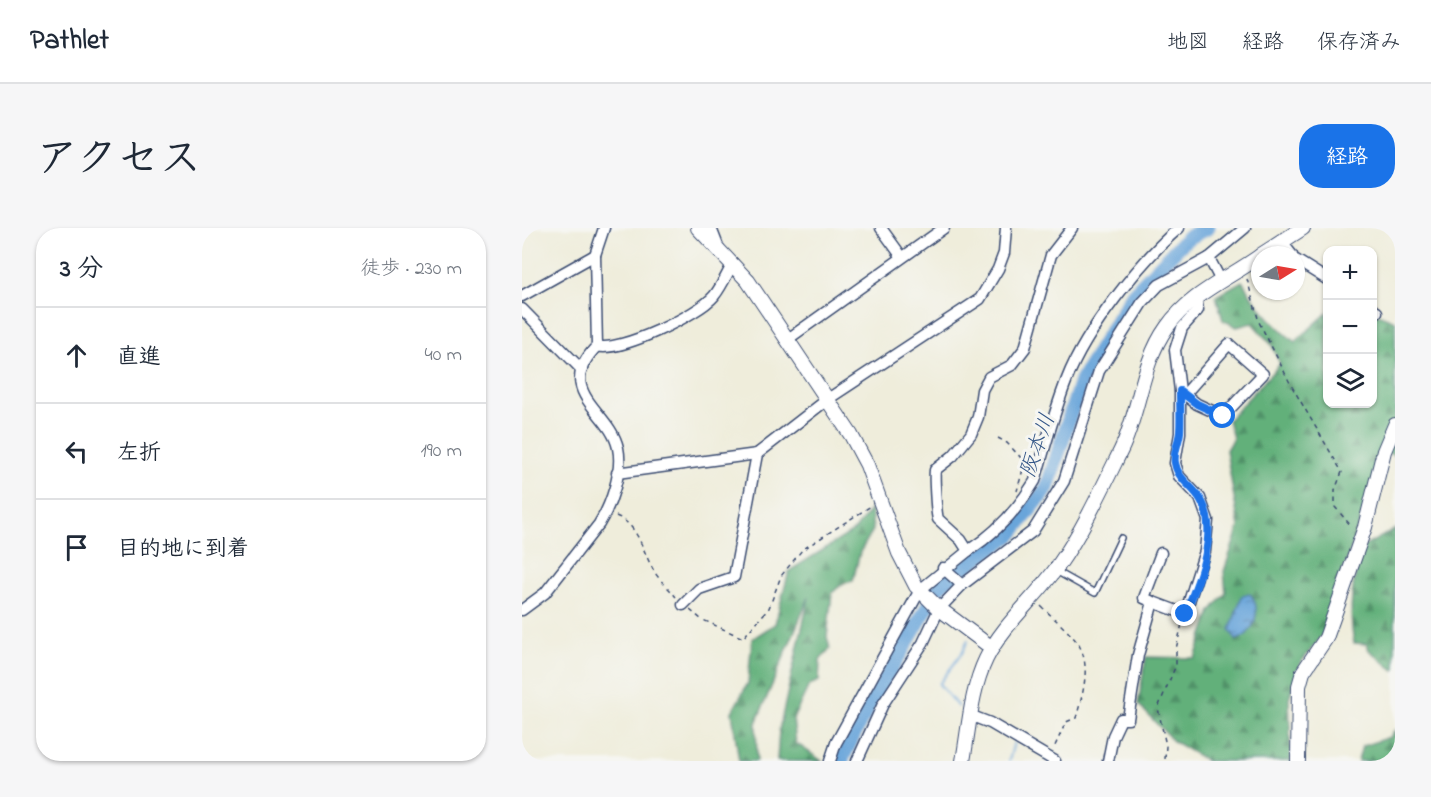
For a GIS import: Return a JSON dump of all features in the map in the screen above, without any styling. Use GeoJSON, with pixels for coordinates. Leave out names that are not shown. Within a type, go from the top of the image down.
{"type":"FeatureCollection","features":[{"type":"Feature","properties":{"kind":"street"},"geometry":{"type":"LineString","coordinates":[[522,610],[545,593],[599,524],[607,512],[617,473],[618,447],[582,391],[582,370],[585,359],[597,346],[595,255],[604,228]]}},
{"type":"Feature","properties":{"kind":"street"},"geometry":{"type":"LineString","coordinates":[[698,228],[733,263],[788,339],[859,448],[899,553],[921,592],[938,608],[992,648]]}},
{"type":"Feature","properties":{"kind":"street"},"geometry":{"type":"LineString","coordinates":[[711,228],[718,246]]}},
{"type":"Feature","properties":{"kind":"street"},"geometry":{"type":"LineString","coordinates":[[881,228],[902,257]]}},
{"type":"Feature","properties":{"kind":"street"},"geometry":{"type":"LineString","coordinates":[[788,339],[944,228]]}},
{"type":"Feature","properties":{"kind":"street"},"geometry":{"type":"LineString","coordinates":[[617,473],[757,454],[828,399],[980,299],[998,269],[1004,253],[1006,228]]}},
{"type":"Feature","properties":{"kind":"street"},"geometry":{"type":"LineString","coordinates":[[968,550],[961,540],[938,519],[935,470],[953,456],[971,434],[978,417],[982,390],[989,377],[1012,365],[1025,348],[1050,255],[1072,228]]}},
{"type":"Feature","properties":{"kind":"street"},"geometry":{"type":"LineString","coordinates":[[830,761],[836,743],[921,592],[943,568],[990,535],[1026,496],[1035,481],[1067,378],[1086,343],[1146,261],[1179,228]]}},
{"type":"Feature","properties":{"kind":"street"},"geometry":{"type":"LineString","coordinates":[[857,761],[883,704],[923,643],[938,608],[962,585],[1033,531],[1064,481],[1099,371],[1142,303],[1159,285],[1209,258],[1245,228]]}},
{"type":"Feature","properties":{"kind":"street"},"geometry":{"type":"LineString","coordinates":[[1274,246],[1303,228]]}},
{"type":"Feature","properties":{"kind":"street"},"geometry":{"type":"LineString","coordinates":[[1281,241],[1285,246]]}},
{"type":"Feature","properties":{"kind":"street"},"geometry":{"type":"LineString","coordinates":[[522,296],[595,255]]}},
{"type":"Feature","properties":{"kind":"street"},"geometry":{"type":"LineString","coordinates":[[1209,258],[1221,281]]}},
{"type":"Feature","properties":{"kind":"street"},"geometry":{"type":"LineString","coordinates":[[963,761],[979,678],[992,648],[1055,570],[1122,447],[1131,427],[1154,354],[1166,327],[1196,297],[1251,262]]}},
{"type":"Feature","properties":{"kind":"street"},"geometry":{"type":"LineString","coordinates":[[597,346],[604,348],[646,336],[685,318],[714,297],[733,263]]}},
{"type":"Feature","properties":{"kind":"street"},"geometry":{"type":"LineString","coordinates":[[1305,266],[1323,277]]}},
{"type":"Feature","properties":{"kind":"street"},"geometry":{"type":"LineString","coordinates":[[1161,553],[1144,598],[1185,614],[1200,571],[1208,532],[1206,510],[1194,490],[1179,476],[1174,463],[1180,434],[1182,392],[1175,350],[1182,328],[1198,310],[1196,297]]}},
{"type":"Feature","properties":{"kind":"street"},"geometry":{"type":"LineString","coordinates":[[522,309],[582,370]]}},
{"type":"Feature","properties":{"kind":"street"},"geometry":{"type":"LineString","coordinates":[[1229,344],[1263,374],[1223,416],[1197,404],[1182,392],[1229,344]]}},
{"type":"Feature","properties":{"kind":"street"},"geometry":{"type":"LineString","coordinates":[[1298,761],[1299,686],[1303,672],[1326,638],[1363,533],[1384,451],[1395,425]]}},
{"type":"Feature","properties":{"kind":"street"},"geometry":{"type":"LineString","coordinates":[[683,605],[699,589],[734,577],[757,454]]}},
{"type":"Feature","properties":{"kind":"street"},"geometry":{"type":"LineString","coordinates":[[943,568],[962,585]]}},
{"type":"Feature","properties":{"kind":"street"},"geometry":{"type":"LineString","coordinates":[[1108,761],[1113,736],[1121,719],[1128,719],[1138,655],[1153,602]]}},
{"type":"Feature","properties":{"kind":"street"},"geometry":{"type":"LineString","coordinates":[[972,716],[990,723],[1052,759]]}},
{"type":"Feature","properties":{"kind":"lane"},"geometry":{"type":"LineString","coordinates":[[1055,570],[1095,592],[1121,538]]}},
{"type":"Feature","properties":{"kind":"path"},"geometry":{"type":"LineString","coordinates":[[1241,269],[1252,290],[1259,322],[1291,385],[1342,472],[1335,490],[1335,507],[1355,531],[1363,533]]}},
{"type":"Feature","properties":{"kind":"path"},"geometry":{"type":"LineString","coordinates":[[998,438],[1007,443],[1025,462],[1017,496]]}},
{"type":"Feature","properties":{"kind":"path"},"geometry":{"type":"LineString","coordinates":[[1032,598],[1080,646],[1084,666],[1083,695],[1076,718],[1066,722],[1052,759]]}},
{"type":"Feature","properties":{"kind":"path"},"geometry":{"type":"LineString","coordinates":[[1165,759],[1166,746],[1158,708],[1176,665],[1176,649],[1185,614]]}},
{"type":"Feature","properties":{"kind":"green space"},"geometry":{"type":"Polygon","coordinates":[[[1242,281],[1251,295],[1251,300],[1255,300],[1279,329],[1295,342],[1323,317],[1323,408],[1377,408],[1377,314],[1395,321],[1395,455],[1383,452],[1322,636],[1301,662],[1289,698],[1291,761],[1207,761],[1173,741],[1138,704],[1146,657],[1195,658],[1211,611],[1226,593],[1224,571],[1239,527],[1226,450],[1233,438],[1228,420],[1280,364],[1271,344],[1252,323],[1237,327],[1223,320],[1216,296],[1242,281]]]}},
{"type":"Feature","properties":{"kind":"green space"},"geometry":{"type":"Polygon","coordinates":[[[871,509],[873,530],[860,552],[853,581],[842,584],[832,593],[827,637],[830,649],[820,660],[819,681],[809,685],[793,719],[796,743],[822,761],[777,761],[779,730],[809,597],[756,723],[757,761],[739,761],[732,712],[748,683],[752,639],[775,624],[789,571],[855,530],[871,509]]]}},
{"type":"Feature","properties":{"kind":"green space"},"geometry":{"type":"Polygon","coordinates":[[[1395,529],[1395,671],[1369,650],[1367,644],[1354,643],[1351,606],[1356,571],[1363,547],[1395,529]]]}},
{"type":"Feature","properties":{"kind":"green space"},"geometry":{"type":"Polygon","coordinates":[[[1395,730],[1395,761],[1358,761],[1362,746],[1390,737],[1395,730]]]}},
{"type":"Feature","properties":{"kind":"water"},"geometry":{"type":"Polygon","coordinates":[[[1250,594],[1256,607],[1255,621],[1248,633],[1236,640],[1230,630],[1242,596],[1250,594]]]}},
{"type":"Feature","properties":{"kind":"waterway","name":"阪本川"},"geometry":{"type":"LineString","coordinates":[[841,761],[860,722],[941,584],[1010,535],[1047,488],[1081,381],[1133,294],[1186,239],[1207,228]]}},
{"type":"Feature","properties":{"kind":"waterway"},"geometry":{"type":"LineString","coordinates":[[958,707],[939,684],[962,653],[968,640]]}},
{"type":"Feature","properties":{"kind":"waterway"},"geometry":{"type":"LineString","coordinates":[[1009,761],[1014,742]]}},
{"type":"Feature","properties":{"kind":"route"},"geometry":{"type":"LineString","coordinates":[[1185,614],[1200,571],[1208,532],[1208,520],[1200,498],[1179,476],[1174,463],[1180,434],[1180,391],[1197,404],[1223,416]]}}]}
